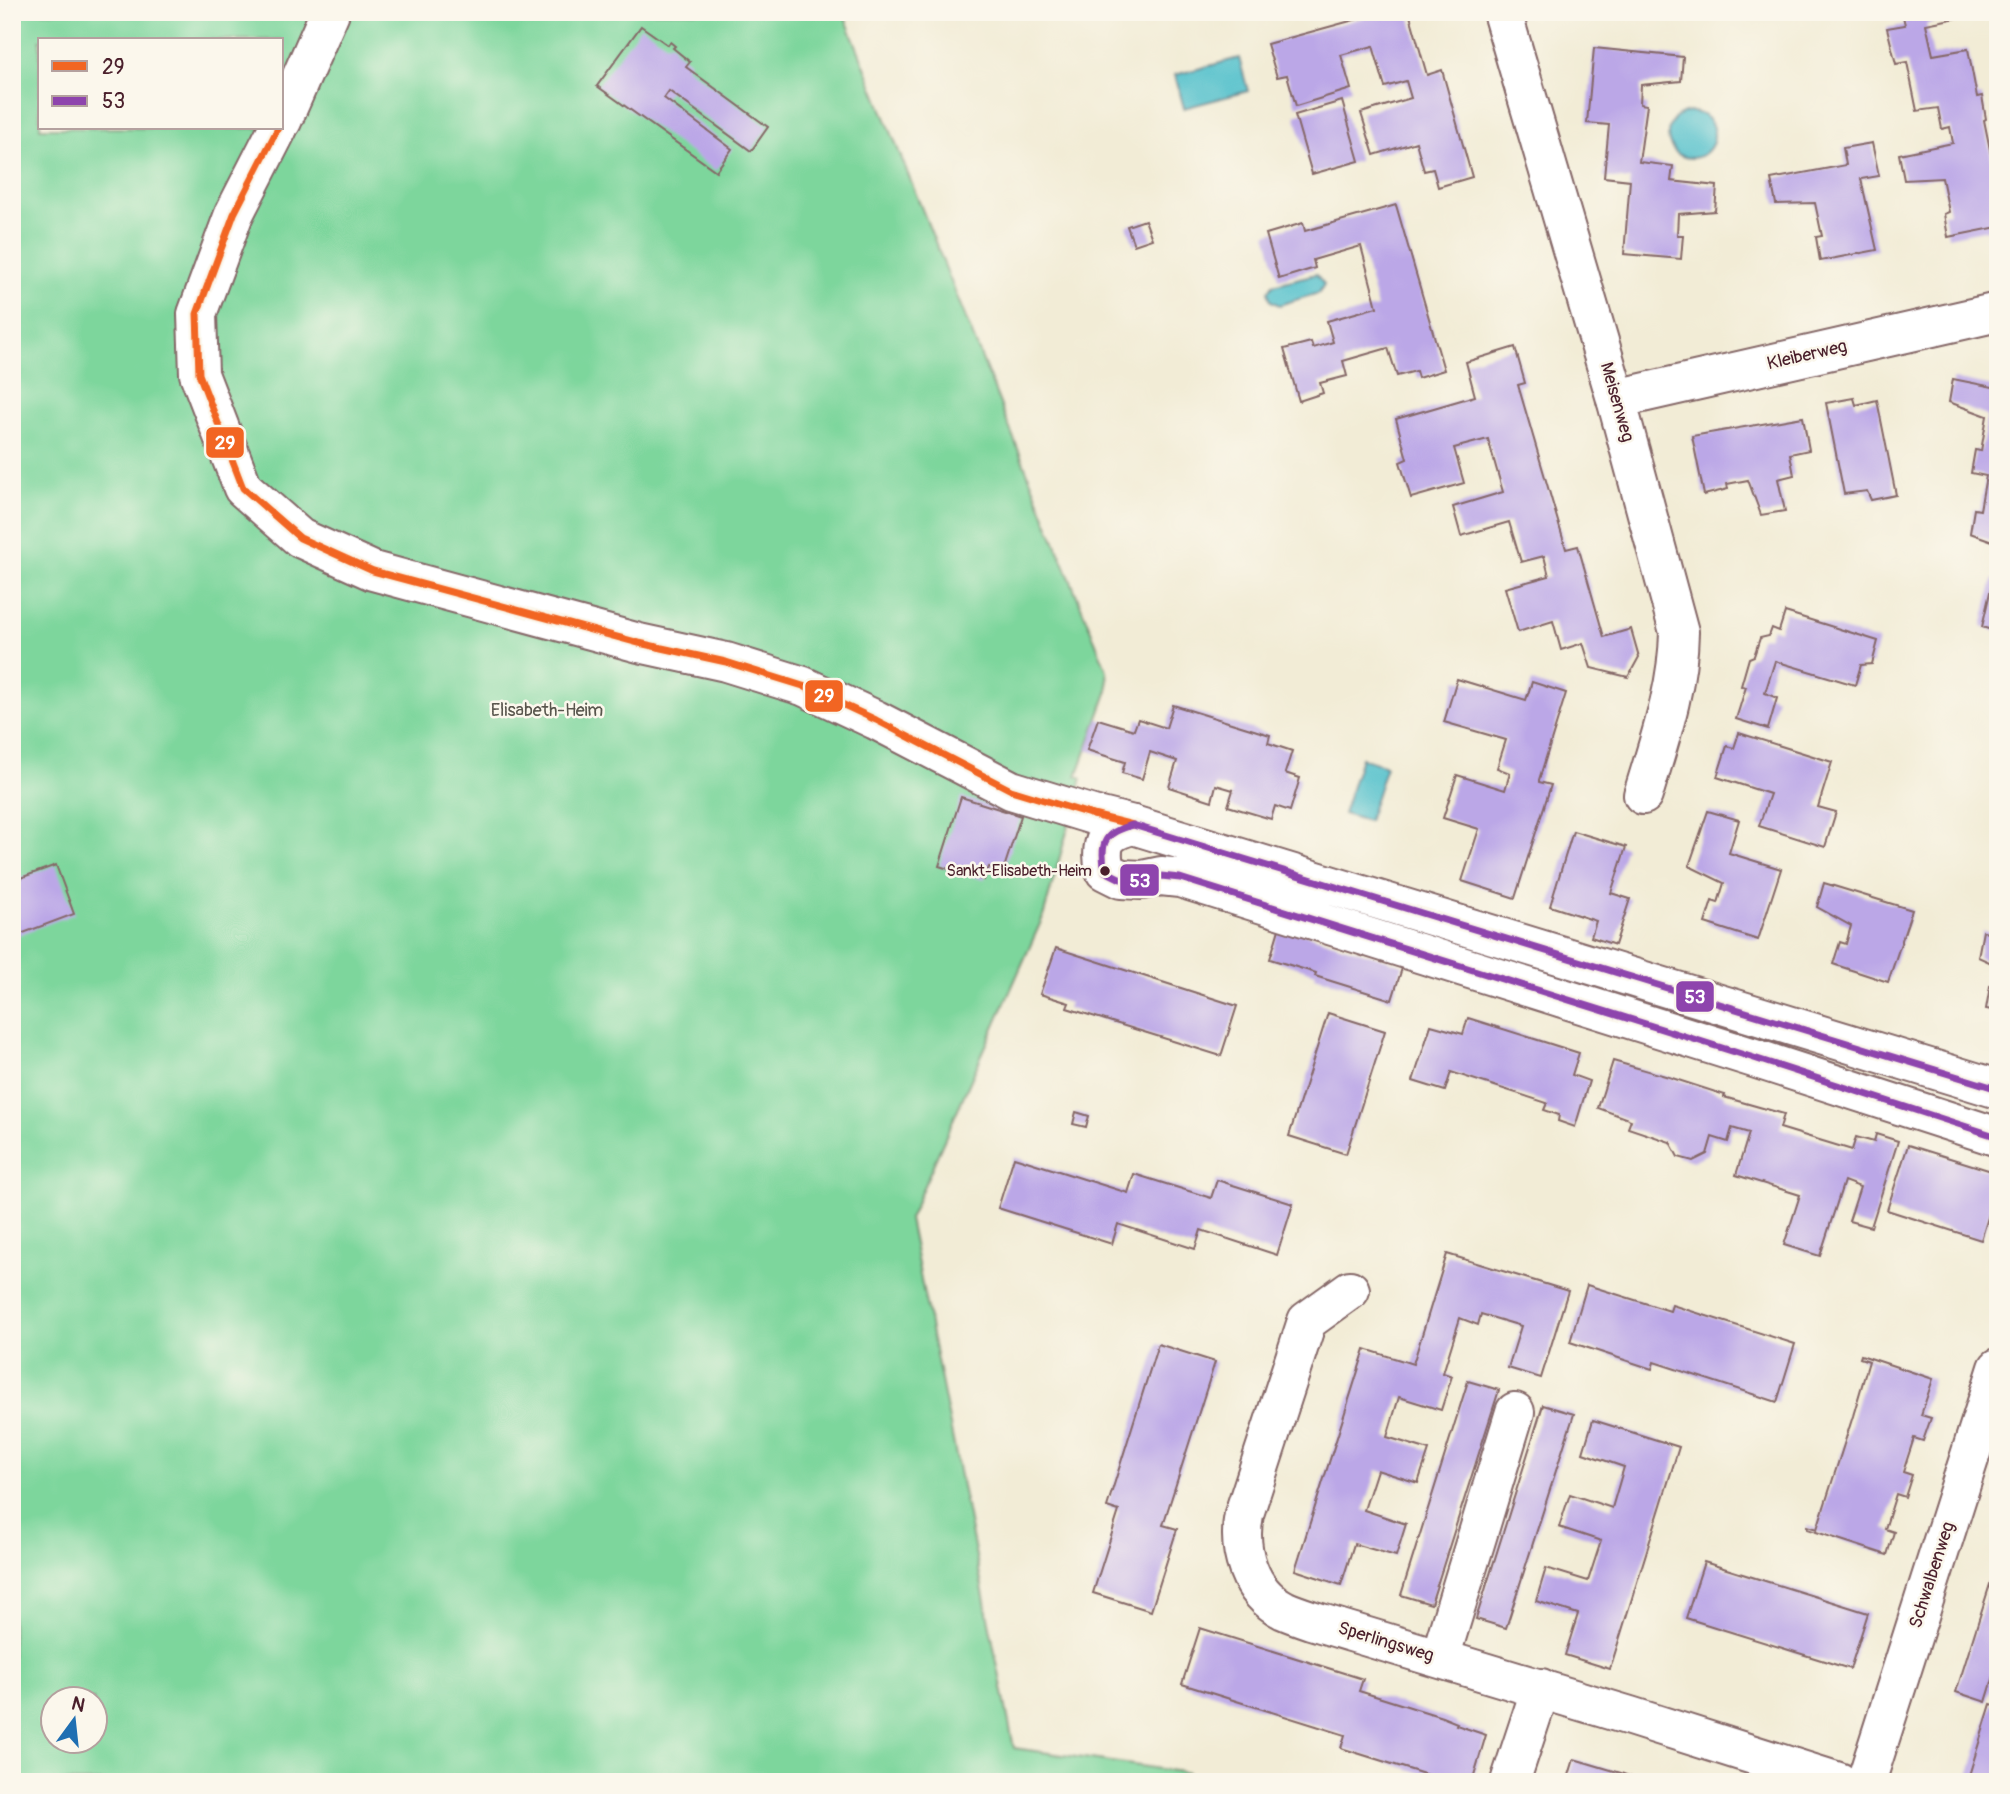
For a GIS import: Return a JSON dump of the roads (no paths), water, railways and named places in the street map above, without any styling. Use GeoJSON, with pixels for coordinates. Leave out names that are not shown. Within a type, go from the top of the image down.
{"type":"FeatureCollection","features":[{"type":"Feature","properties":{"kind":"street"},"geometry":{"type":"LineString","coordinates":[[284,116],[330,12]]}},
{"type":"Feature","properties":{"kind":"street","name":"Meisenweg"},"geometry":{"type":"LineString","coordinates":[[1502,12],[1616,399],[1679,632],[1678,664],[1671,702],[1643,795]]}},
{"type":"Feature","properties":{"kind":"street"},"geometry":{"type":"LineString","coordinates":[[277,130],[234,214],[197,314],[199,374],[243,488],[300,538],[373,571],[639,643],[726,662],[803,687],[876,720],[1011,790],[1998,1089]]}},
{"type":"Feature","properties":{"kind":"street","name":"Kleiberweg"},"geometry":{"type":"LineString","coordinates":[[1616,399],[1998,312]]}},
{"type":"Feature","properties":{"kind":"street"},"geometry":{"type":"LineString","coordinates":[[1133,825],[1117,829],[1106,838],[1102,855],[1105,871],[1121,879],[1142,880],[1161,876],[1181,878],[1715,1045],[1998,1137]]}},
{"type":"Feature","properties":{"kind":"street","name":"Sperlingsweg"},"geometry":{"type":"LineString","coordinates":[[1350,1290],[1307,1321],[1244,1514],[1240,1534],[1243,1559],[1253,1580],[1267,1597],[1283,1610],[1839,1782]]}},
{"type":"Feature","properties":{"kind":"street","name":"Schwalbenweg"},"geometry":{"type":"LineString","coordinates":[[1866,1782],[1998,1368]]}},
{"type":"Feature","properties":{"kind":"street"},"geometry":{"type":"LineString","coordinates":[[1440,1658],[1515,1412]]}},
{"type":"Feature","properties":{"kind":"street"},"geometry":{"type":"LineString","coordinates":[[1510,1782],[1541,1688]]}},
{"type":"Feature","properties":{"kind":"water"},"geometry":{"type":"Polygon","coordinates":[[[1239,58],[1248,91],[1184,108],[1175,75],[1239,58]]]}},
{"type":"Feature","properties":{"kind":"water"},"geometry":{"type":"Polygon","coordinates":[[[1691,112],[1708,118],[1714,135],[1708,152],[1691,158],[1674,152],[1668,135],[1674,118],[1691,112]]]}},
{"type":"Feature","properties":{"kind":"water"},"geometry":{"type":"Polygon","coordinates":[[[1316,274],[1324,284],[1319,293],[1279,305],[1271,301],[1268,292],[1273,285],[1316,274]]]}},
{"type":"Feature","properties":{"kind":"water"},"geometry":{"type":"Polygon","coordinates":[[[1361,758],[1386,766],[1368,821],[1343,814],[1361,758]]]}},
{"type":"Feature","properties":{"kind":"place","name":"Sankt-Elisabeth-Heim"},"geometry":{"type":"Point","coordinates":[1105,871]}},
{"type":"Feature","properties":{"kind":"park label","name":"Elisabeth-Heim"},"geometry":{"type":"Point","coordinates":[547,710]}}]}
